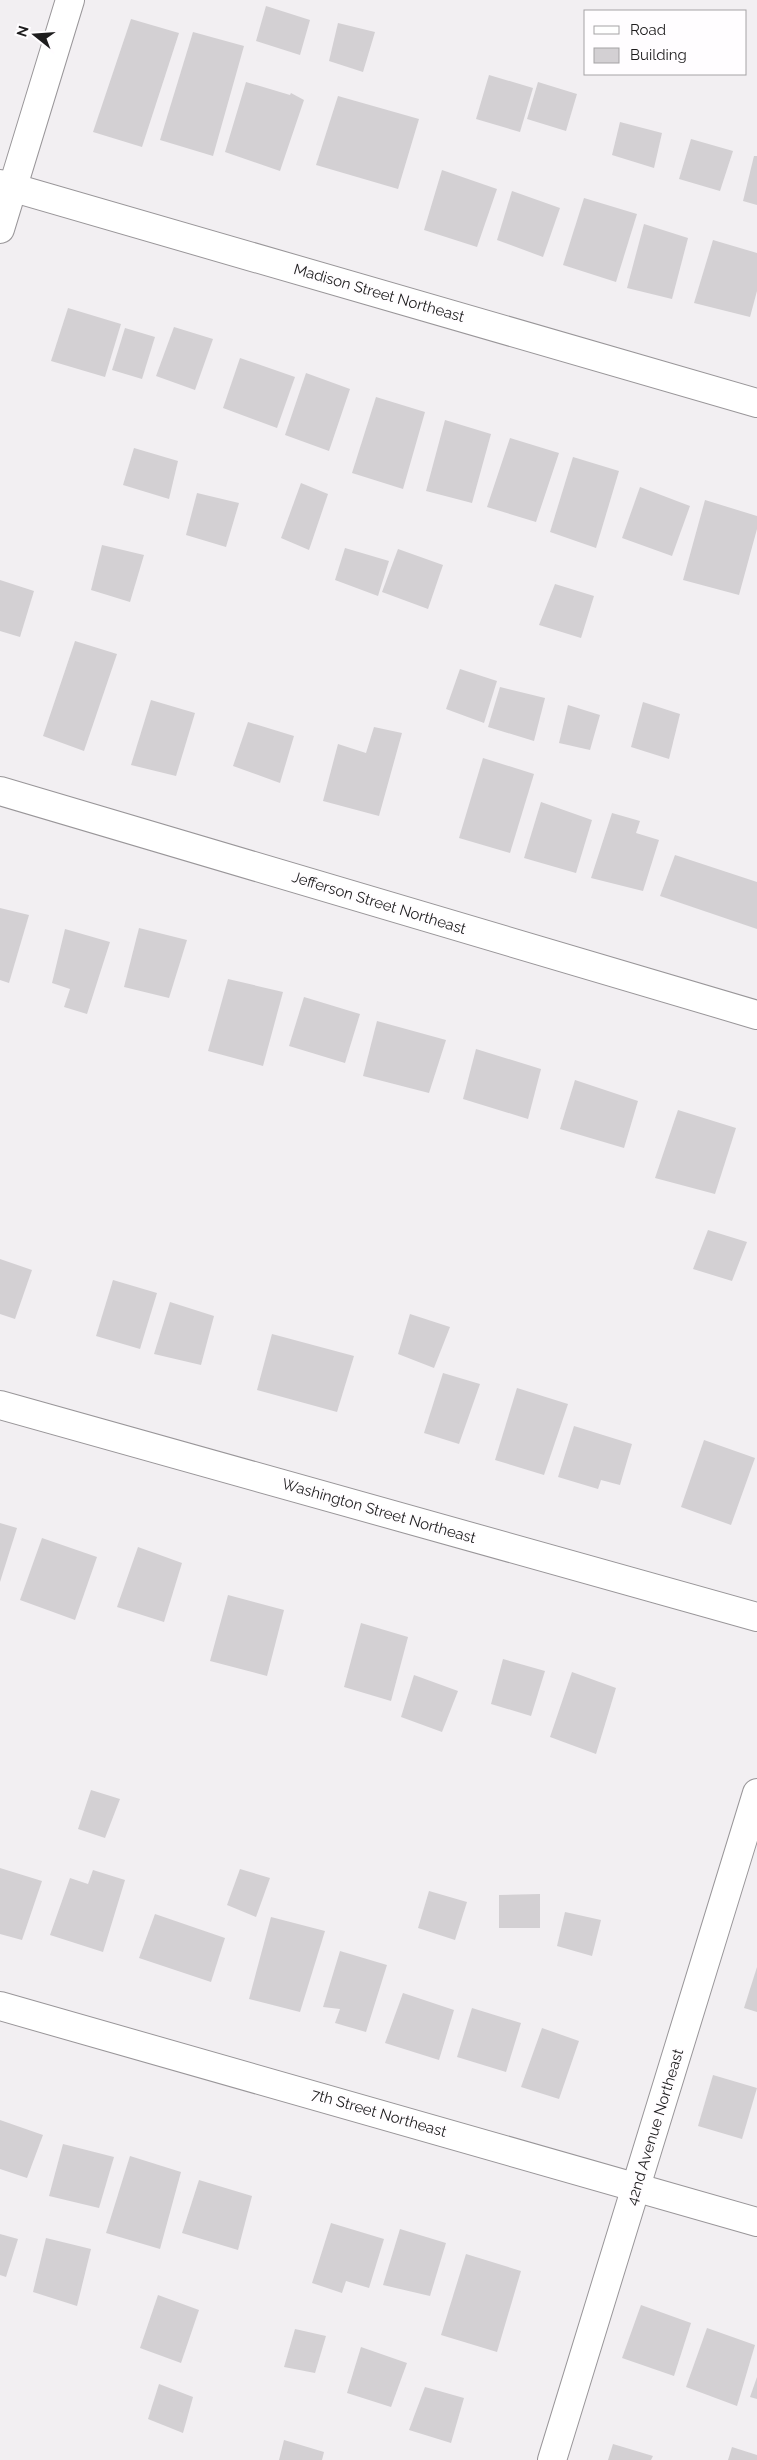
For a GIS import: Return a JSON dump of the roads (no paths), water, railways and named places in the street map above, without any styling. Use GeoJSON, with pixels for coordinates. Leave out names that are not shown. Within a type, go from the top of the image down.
{"type":"FeatureCollection","features":[{"type":"Feature","properties":{"kind":"street"},"geometry":{"type":"LineString","coordinates":[[0,229],[6,186],[70,0]]}},
{"type":"Feature","properties":{"kind":"street","name":"Madison Street Northeast"},"geometry":{"type":"LineString","coordinates":[[6,186],[757,403]]}},
{"type":"Feature","properties":{"kind":"street","name":"Jefferson Street Northeast"},"geometry":{"type":"LineString","coordinates":[[0,791],[757,1015]]}},
{"type":"Feature","properties":{"kind":"street","name":"Washington Street Northeast"},"geometry":{"type":"LineString","coordinates":[[0,1405],[757,1617]]}},
{"type":"Feature","properties":{"kind":"street","name":"42nd Avenue Northeast"},"geometry":{"type":"LineString","coordinates":[[552,2460],[757,1793]]}},
{"type":"Feature","properties":{"kind":"street","name":"7th Street Northeast"},"geometry":{"type":"LineString","coordinates":[[0,2006],[637,2186],[757,2222]]}}]}
